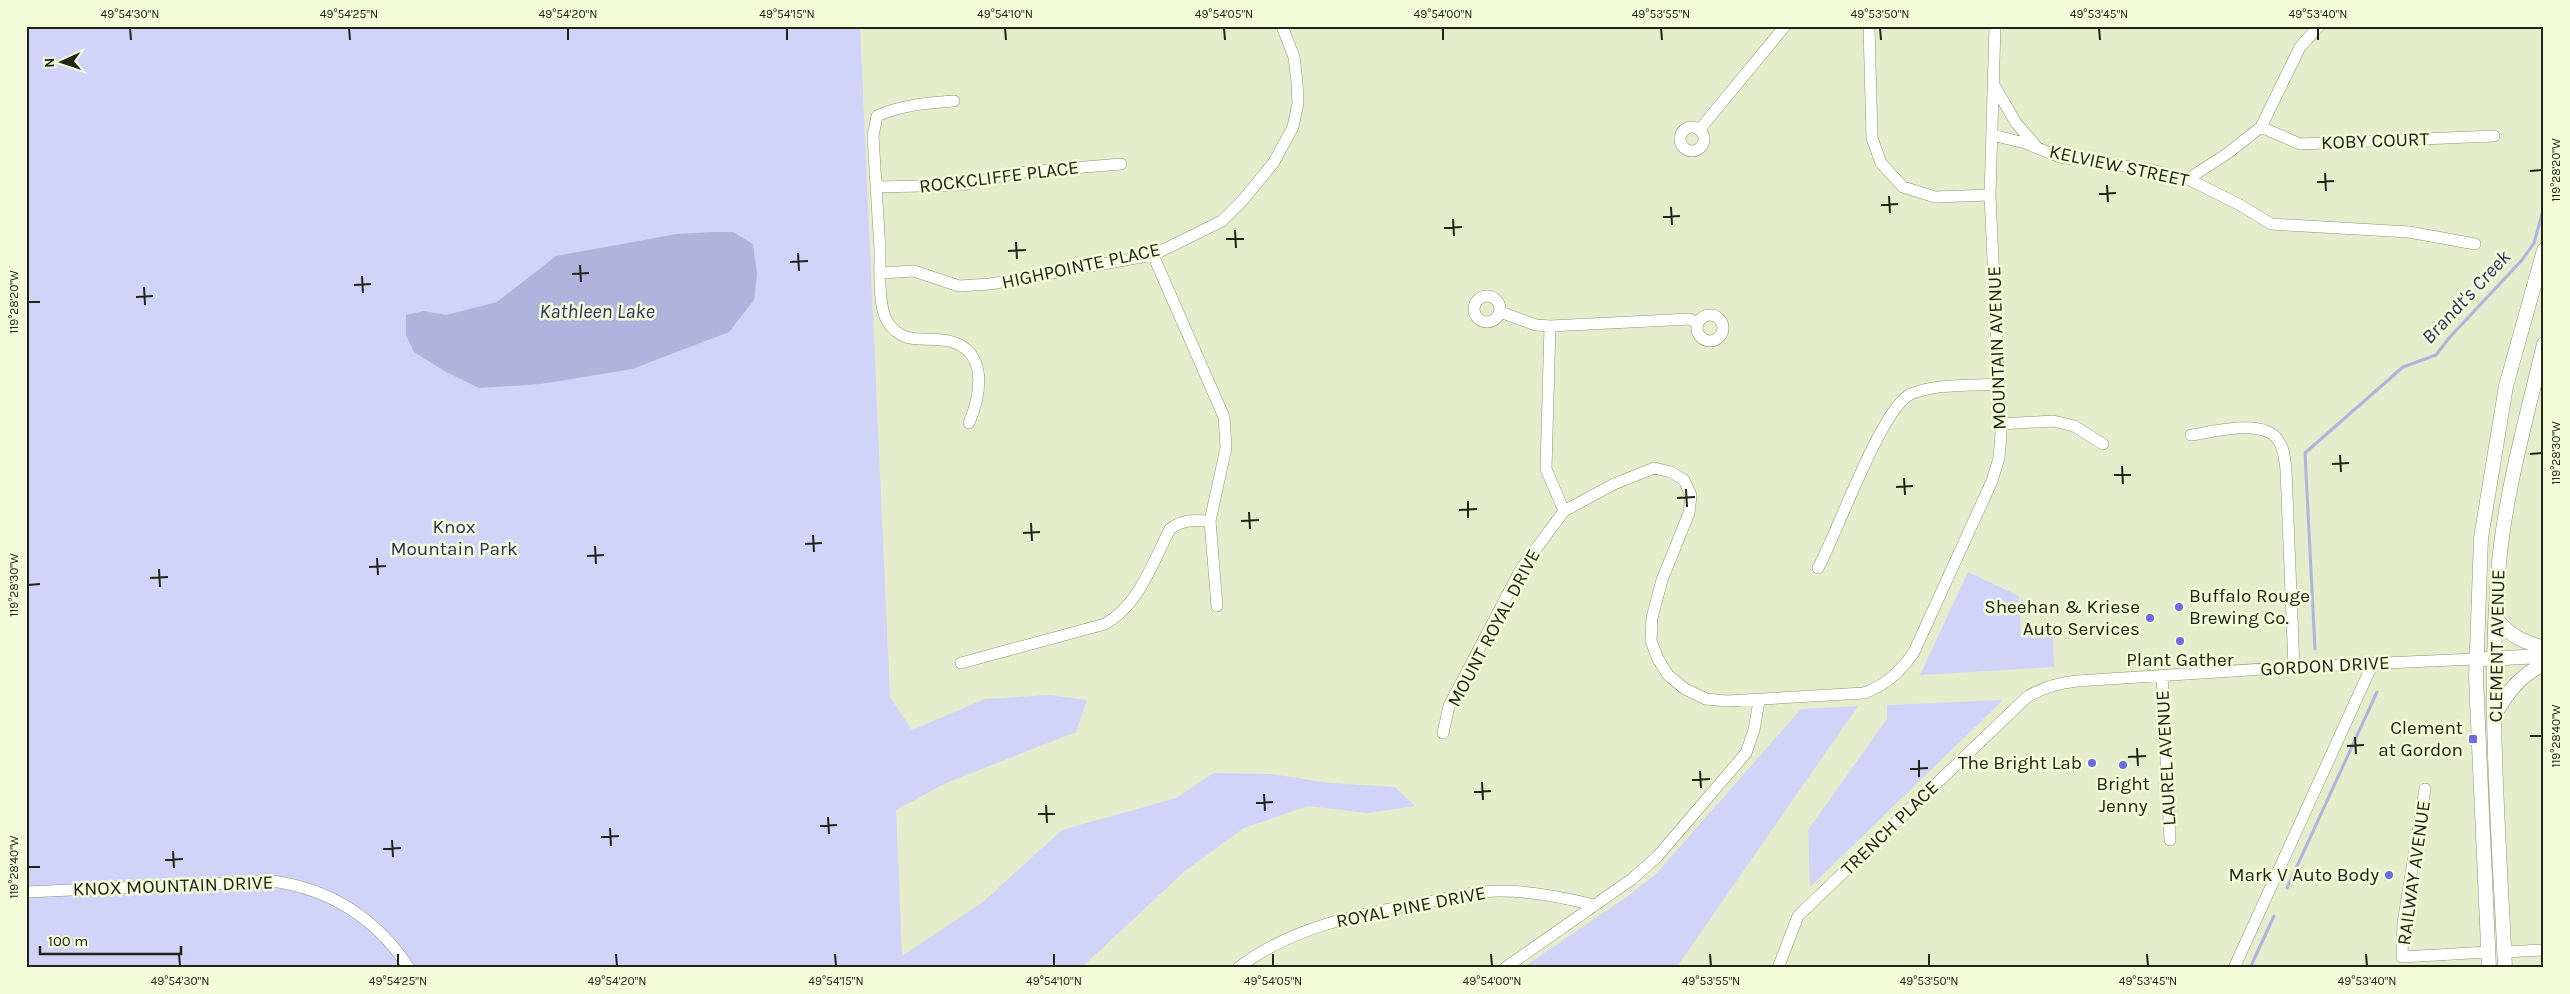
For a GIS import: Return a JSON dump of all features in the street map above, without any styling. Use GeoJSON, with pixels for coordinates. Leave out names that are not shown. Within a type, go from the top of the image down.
{"type":"FeatureCollection","features":[{"type":"Feature","properties":{"kind":"main road","name":"CLEMENT AVENUE"},"geometry":{"type":"LineString","coordinates":[[2489,968],[2475,659],[2481,538],[2504,395],[2544,250]]}},
{"type":"Feature","properties":{"kind":"main road","name":"CLEMENT AVENUE"},"geometry":{"type":"LineString","coordinates":[[2505,968],[2495,715],[2499,562],[2513,474],[2544,344]]}},
{"type":"Feature","properties":{"kind":"main road"},"geometry":{"type":"LineString","coordinates":[[2497,620],[2506,632],[2544,648]]}},
{"type":"Feature","properties":{"kind":"main road","name":"GORDON DRIVE"},"geometry":{"type":"LineString","coordinates":[[2475,659],[2544,656]]}},
{"type":"Feature","properties":{"kind":"main road"},"geometry":{"type":"LineString","coordinates":[[2495,715],[2510,690],[2524,676],[2544,664]]}},
{"type":"Feature","properties":{"kind":"main road","name":"CLEMENT AVENUE"},"geometry":{"type":"LineString","coordinates":[[2482,823],[2494,875],[2498,942],[2499,947],[2504,952]]}},
{"type":"Feature","properties":{"kind":"street","name":"HIGHPOINTE PLACE"},"geometry":{"type":"LineString","coordinates":[[881,273],[914,271],[959,286],[990,284],[1153,255],[1222,221],[1243,200],[1274,162],[1293,127],[1298,103],[1294,57],[1282,26]]}},
{"type":"Feature","properties":{"kind":"street"},"geometry":{"type":"LineString","coordinates":[[1700,129],[1785,26]]}},
{"type":"Feature","properties":{"kind":"street"},"geometry":{"type":"LineString","coordinates":[[1870,26],[1872,138],[1881,163],[1903,187],[1935,197],[1990,196]]}},
{"type":"Feature","properties":{"kind":"street","name":"MOUNTAIN AVENUE"},"geometry":{"type":"LineString","coordinates":[[1914,652],[1992,481],[1999,458],[1999,384],[1990,196],[1995,26]]}},
{"type":"Feature","properties":{"kind":"street"},"geometry":{"type":"LineString","coordinates":[[2188,178],[2228,152],[2261,127],[2300,46],[2319,26]]}},
{"type":"Feature","properties":{"kind":"street"},"geometry":{"type":"LineString","coordinates":[[1993,84],[2016,123],[2038,148]]}},
{"type":"Feature","properties":{"kind":"street"},"geometry":{"type":"LineString","coordinates":[[954,101],[910,106],[886,112],[877,116],[873,136],[881,273],[886,319],[892,328],[915,340],[948,340],[964,347],[974,358],[981,378],[978,402],[969,423]]}},
{"type":"Feature","properties":{"kind":"street","name":"KOBY COURT"},"geometry":{"type":"LineString","coordinates":[[2261,127],[2300,144],[2494,136]]}},
{"type":"Feature","properties":{"kind":"street","name":"KELVIEW STREET"},"geometry":{"type":"LineString","coordinates":[[1992,135],[2038,148],[2060,157],[2152,170],[2188,178],[2240,205],[2271,224],[2409,232],[2475,244]]}},
{"type":"Feature","properties":{"kind":"street","name":"ROCKCLIFFE PLACE"},"geometry":{"type":"LineString","coordinates":[[877,187],[963,185],[1014,173],[1121,164]]}},
{"type":"Feature","properties":{"kind":"street"},"geometry":{"type":"LineString","coordinates":[[1153,255],[1224,417],[1226,448],[1210,521],[1217,606]]}},
{"type":"Feature","properties":{"kind":"street"},"geometry":{"type":"LineString","coordinates":[[1500,312],[1536,325],[1550,326],[1690,319],[1697,323]]}},
{"type":"Feature","properties":{"kind":"street"},"geometry":{"type":"LineString","coordinates":[[1550,326],[1545,450],[1546,469],[1564,511]]}},
{"type":"Feature","properties":{"kind":"street"},"geometry":{"type":"LineString","coordinates":[[1818,568],[1830,546],[1878,435],[1896,407],[1910,394],[1932,388],[1999,384]]}},
{"type":"Feature","properties":{"kind":"street"},"geometry":{"type":"LineString","coordinates":[[2000,424],[2054,421],[2074,426],[2102,444]]}},
{"type":"Feature","properties":{"kind":"street"},"geometry":{"type":"LineString","coordinates":[[2191,435],[2257,428],[2272,433],[2281,446],[2286,470],[2294,667]]}},
{"type":"Feature","properties":{"kind":"street","name":"MOUNT ROYAL DRIVE"},"geometry":{"type":"LineString","coordinates":[[1443,733],[1449,706],[1521,569],[1564,511],[1614,484],[1654,468],[1671,472],[1684,480],[1690,495],[1689,514],[1662,580],[1652,618],[1651,641],[1658,659],[1668,675],[1686,690],[1706,699],[1759,701],[1864,693],[1889,680],[1914,652]]}},
{"type":"Feature","properties":{"kind":"street"},"geometry":{"type":"LineString","coordinates":[[961,662],[1105,624],[1130,605],[1170,529],[1177,523],[1190,520],[1210,521]]}},
{"type":"Feature","properties":{"kind":"street","name":"GORDON DRIVE"},"geometry":{"type":"LineString","coordinates":[[2077,681],[2294,667],[2475,659]]}},
{"type":"Feature","properties":{"kind":"street"},"geometry":{"type":"LineString","coordinates":[[2234,968],[2373,663]]}},
{"type":"Feature","properties":{"kind":"street","name":"LAUREL AVENUE"},"geometry":{"type":"LineString","coordinates":[[2162,676],[2170,840]]}},
{"type":"Feature","properties":{"kind":"street","name":"TRENCH PLACE"},"geometry":{"type":"LineString","coordinates":[[1778,968],[1798,916],[2028,697],[2047,687],[2077,681]]}},
{"type":"Feature","properties":{"kind":"street"},"geometry":{"type":"LineString","coordinates":[[1505,968],[1632,879],[1657,857],[1746,753],[1754,730],[1759,701]]}},
{"type":"Feature","properties":{"kind":"street","name":"RAILWAY AVENUE"},"geometry":{"type":"LineString","coordinates":[[2425,789],[2403,922],[2402,957],[2488,952]]}},
{"type":"Feature","properties":{"kind":"street","name":"KNOX MOUNTAIN DRIVE"},"geometry":{"type":"LineString","coordinates":[[26,892],[272,881],[291,884],[329,896],[362,916],[391,943],[409,968]]}},
{"type":"Feature","properties":{"kind":"street","name":"ROYAL PINE DRIVE"},"geometry":{"type":"LineString","coordinates":[[1238,968],[1257,953],[1295,934],[1343,918],[1464,895],[1498,891],[1534,892],[1594,905]]}},
{"type":"Feature","properties":{"kind":"street"},"geometry":{"type":"LineString","coordinates":[[2504,952],[2544,950]]}},
{"type":"Feature","properties":{"kind":"green space","name":"Knox Mountain Park"},"geometry":{"type":"Polygon","coordinates":[[[26,26],[860,26],[890,697],[912,730],[985,699],[1049,695],[1087,700],[1076,732],[946,783],[896,810],[902,956],[983,902],[1062,830],[1176,798],[1214,773],[1272,774],[1329,783],[1395,787],[1415,806],[1368,813],[1308,806],[1244,828],[1186,870],[1081,968],[26,968],[26,26]]]}},
{"type":"Feature","properties":{"kind":"green space"},"geometry":{"type":"Polygon","coordinates":[[[1968,572],[2019,596],[2021,637],[2053,635],[2054,667],[1920,675],[1968,572]]]}},
{"type":"Feature","properties":{"kind":"green space"},"geometry":{"type":"Polygon","coordinates":[[[2003,700],[1810,887],[1808,830],[1887,719],[1887,705],[2003,700]]]}},
{"type":"Feature","properties":{"kind":"green space"},"geometry":{"type":"Polygon","coordinates":[[[1858,706],[1676,968],[1522,968],[1628,896],[1656,874],[1801,709],[1858,706]]]}},
{"type":"Feature","properties":{"kind":"water","name":"Kathleen Lake"},"geometry":{"type":"Polygon","coordinates":[[[733,232],[753,244],[757,274],[754,300],[729,332],[632,369],[541,384],[479,388],[446,372],[414,352],[406,335],[406,315],[424,311],[446,315],[497,302],[556,256],[677,234],[733,232]]]}},
{"type":"Feature","properties":{"kind":"waterway","name":"Brandt's Creek"},"geometry":{"type":"LineString","coordinates":[[2315,649],[2305,453],[2403,367],[2436,355],[2449,338],[2522,260],[2534,243],[2544,207]]}},
{"type":"Feature","properties":{"kind":"waterway","name":"Brandt's Creek"},"geometry":{"type":"LineString","coordinates":[[2287,888],[2377,692]]}},
{"type":"Feature","properties":{"kind":"waterway","name":"Brandt's Creek"},"geometry":{"type":"LineString","coordinates":[[2250,968],[2274,916]]}},
{"type":"Feature","properties":{"kind":"place","name":"Buffalo Rouge Brewing Co."},"geometry":{"type":"Point","coordinates":[2179,607]}},
{"type":"Feature","properties":{"kind":"place","name":"Sheehan & Kriese Auto Services"},"geometry":{"type":"Point","coordinates":[2150,618]}},
{"type":"Feature","properties":{"kind":"place","name":"Plant Gather"},"geometry":{"type":"Point","coordinates":[2180,641]}},
{"type":"Feature","properties":{"kind":"place","name":"Clement at Gordon"},"geometry":{"type":"Point","coordinates":[2473,739]}},
{"type":"Feature","properties":{"kind":"place","name":"The Bright Lab"},"geometry":{"type":"Point","coordinates":[2092,763]}},
{"type":"Feature","properties":{"kind":"place","name":"Bright Jenny"},"geometry":{"type":"Point","coordinates":[2123,765]}},
{"type":"Feature","properties":{"kind":"place","name":"Mark V Auto Body"},"geometry":{"type":"Point","coordinates":[2389,875]}}]}
